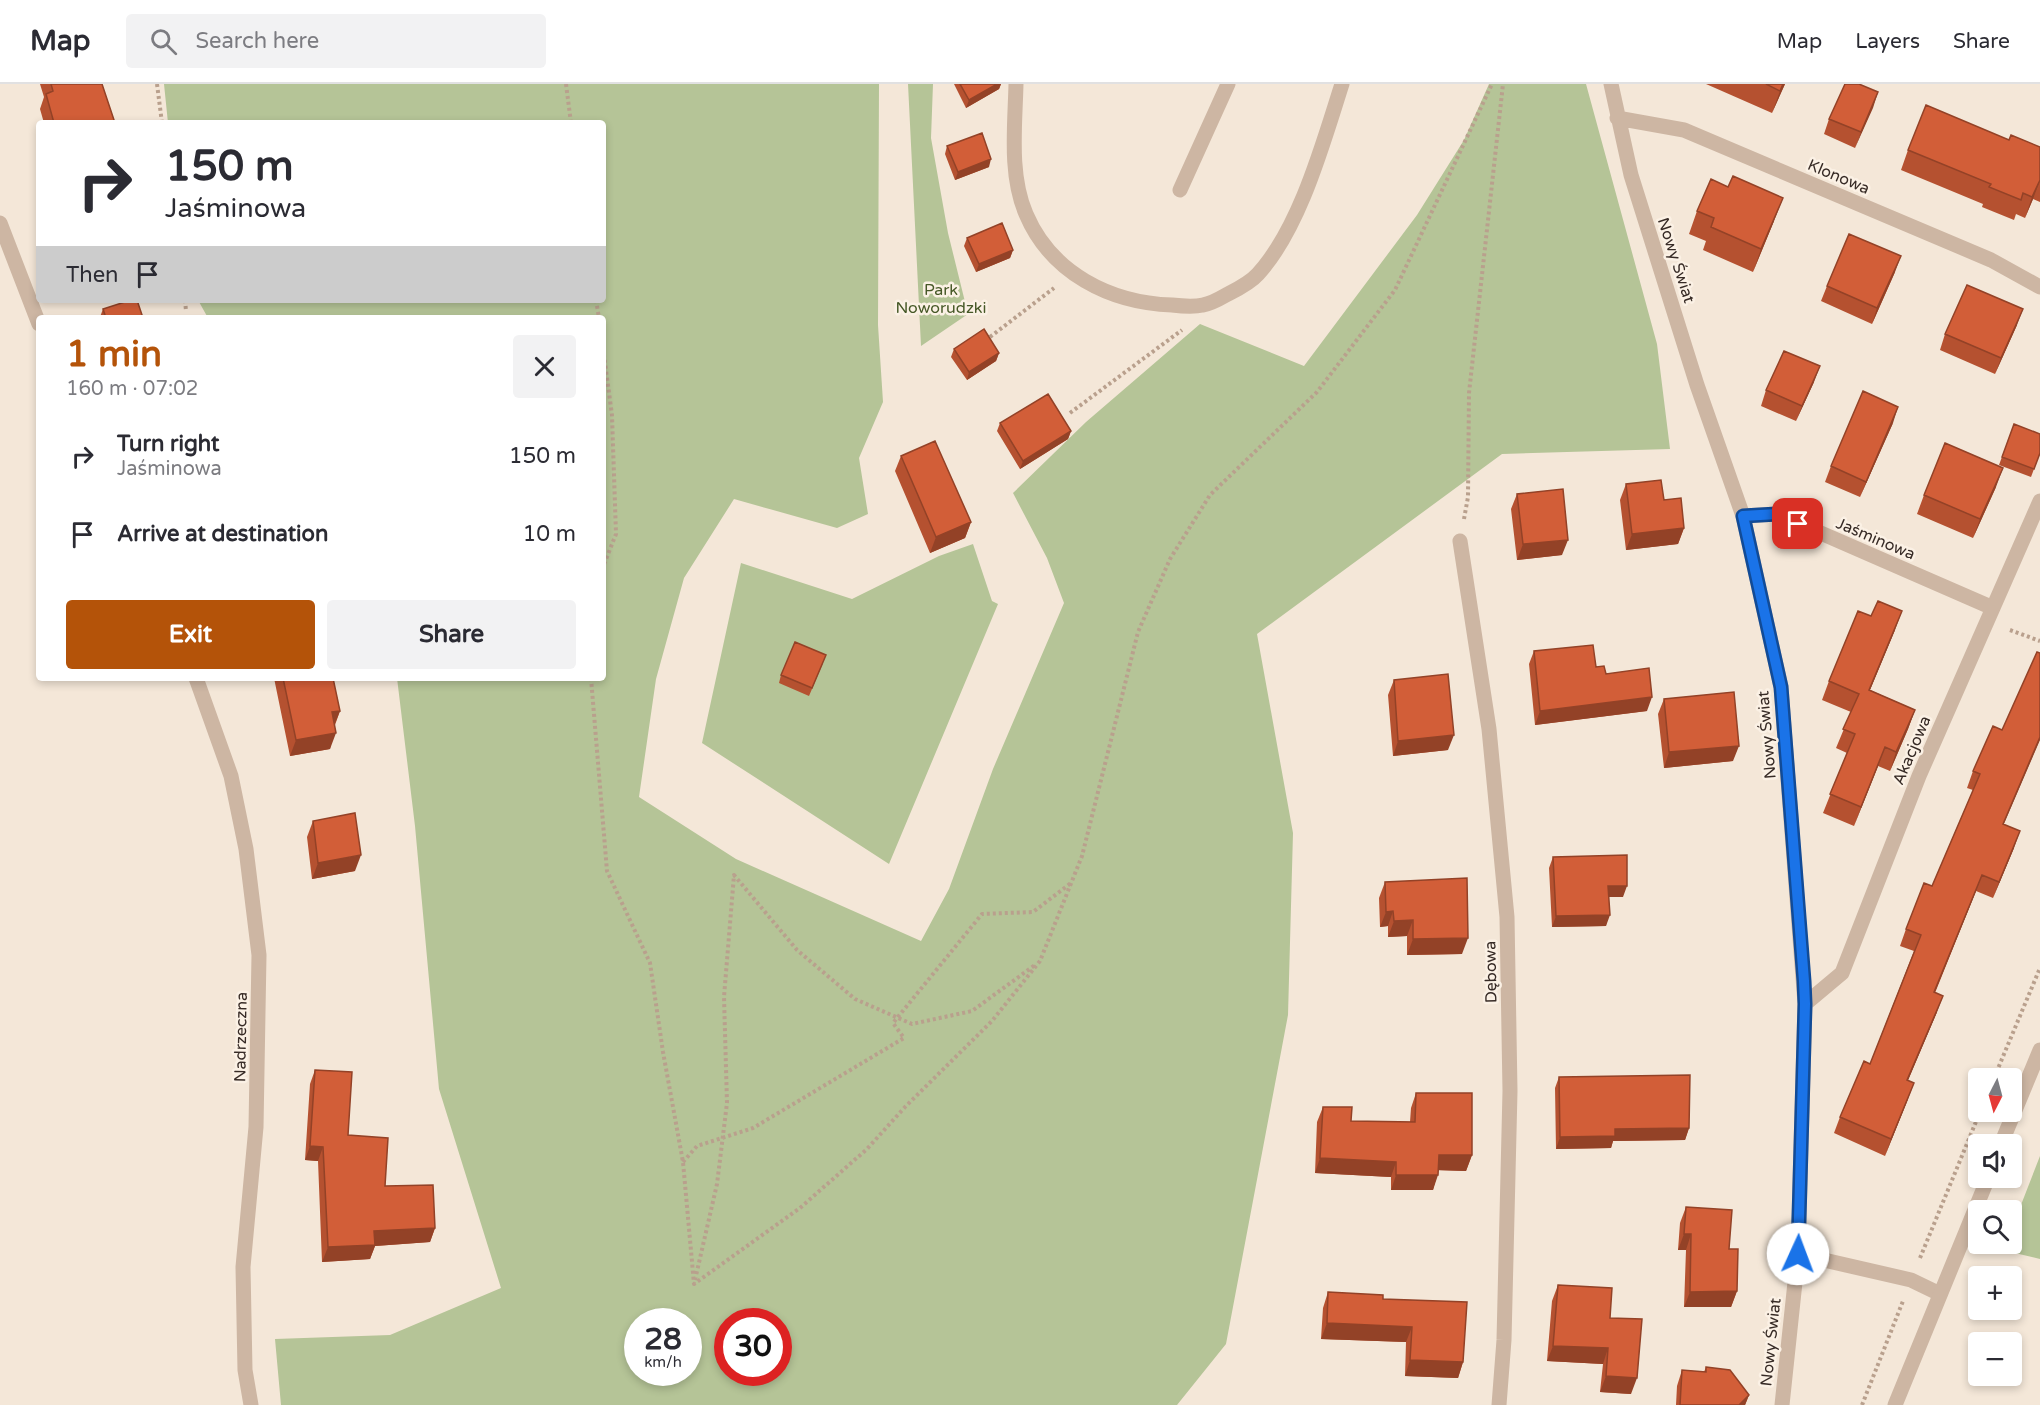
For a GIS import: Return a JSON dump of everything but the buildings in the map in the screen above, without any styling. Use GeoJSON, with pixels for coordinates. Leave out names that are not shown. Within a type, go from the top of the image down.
{"type":"FeatureCollection","features":[{"type":"Feature","properties":{"kind":"street"},"geometry":{"type":"LineString","coordinates":[[1016,84],[1015,171],[1020,199],[1037,237],[1056,259],[1074,273],[1091,285],[1121,298],[1153,304],[1204,305],[1234,291],[1257,276],[1282,243],[1317,159],[1342,84]]}},
{"type":"Feature","properties":{"kind":"street"},"geometry":{"type":"LineString","coordinates":[[1179,190],[1228,84]]}},
{"type":"Feature","properties":{"kind":"street","name":"Nowy Świat"},"geometry":{"type":"LineString","coordinates":[[1611,84],[1617,118],[1638,197],[1743,516],[1781,687],[1805,1004],[1798,1254],[1782,1405]]}},
{"type":"Feature","properties":{"kind":"street","name":"Klonowa"},"geometry":{"type":"LineString","coordinates":[[1617,118],[1684,130],[1991,260],[2040,287]]}},
{"type":"Feature","properties":{"kind":"street"},"geometry":{"type":"LineString","coordinates":[[0,223],[36,316]]}},
{"type":"Feature","properties":{"kind":"street","name":"Akacjowa"},"geometry":{"type":"LineString","coordinates":[[1805,1004],[1842,973],[1919,776],[2040,501]]}},
{"type":"Feature","properties":{"kind":"street","name":"Jaśminowa"},"geometry":{"type":"LineString","coordinates":[[1743,516],[1777,514],[1990,614]]}},
{"type":"Feature","properties":{"kind":"street","name":"Dębowa"},"geometry":{"type":"LineString","coordinates":[[1461,541],[1489,729],[1507,917],[1510,1103],[1504,1340],[1498,1405]]}},
{"type":"Feature","properties":{"kind":"street","name":"Nadrzeczna"},"geometry":{"type":"LineString","coordinates":[[197,681],[231,776],[246,849],[260,955],[256,1127],[243,1267],[245,1370],[251,1405]]}},
{"type":"Feature","properties":{"kind":"street"},"geometry":{"type":"LineString","coordinates":[[2005,1134],[2040,1050]]}},
{"type":"Feature","properties":{"kind":"street"},"geometry":{"type":"LineString","coordinates":[[1895,1405],[1984,1188]]}},
{"type":"Feature","properties":{"kind":"street"},"geometry":{"type":"LineString","coordinates":[[1798,1254],[1911,1280],[1940,1294]]}},
{"type":"Feature","properties":{"kind":"path"},"geometry":{"type":"LineString","coordinates":[[157,84],[162,120]]}},
{"type":"Feature","properties":{"kind":"path"},"geometry":{"type":"LineString","coordinates":[[566,84],[571,120]]}},
{"type":"Feature","properties":{"kind":"path"},"geometry":{"type":"LineString","coordinates":[[694,1284],[800,1208],[867,1149],[905,1107],[992,1021],[1040,961],[1082,856],[1138,632],[1170,559],[1210,495],[1317,392],[1395,290],[1492,84]]}},
{"type":"Feature","properties":{"kind":"path"},"geometry":{"type":"LineString","coordinates":[[1461,541],[1468,497],[1469,393],[1503,84]]}},
{"type":"Feature","properties":{"kind":"path"},"geometry":{"type":"LineString","coordinates":[[990,337],[1074,273]]}},
{"type":"Feature","properties":{"kind":"path"},"geometry":{"type":"LineString","coordinates":[[185,303],[186,311]]}},
{"type":"Feature","properties":{"kind":"path"},"geometry":{"type":"LineString","coordinates":[[1070,413],[1181,331],[1204,305]]}},
{"type":"Feature","properties":{"kind":"path"},"geometry":{"type":"LineString","coordinates":[[606,370],[612,415],[616,534],[606,559]]}},
{"type":"Feature","properties":{"kind":"path"},"geometry":{"type":"LineString","coordinates":[[1990,614],[2040,641]]}},
{"type":"Feature","properties":{"kind":"path"},"geometry":{"type":"LineString","coordinates":[[591,681],[608,871],[650,963],[683,1162],[694,1284]]}},
{"type":"Feature","properties":{"kind":"path"},"geometry":{"type":"LineString","coordinates":[[694,1284],[717,1184],[727,1103],[724,997],[734,875],[797,950],[855,999],[912,1023],[972,1011],[1040,961]]}},
{"type":"Feature","properties":{"kind":"path"},"geometry":{"type":"LineString","coordinates":[[683,1162],[697,1146],[753,1128],[904,1038],[893,1023],[982,914],[1033,912],[1071,883]]}},
{"type":"Feature","properties":{"kind":"path"},"geometry":{"type":"LineString","coordinates":[[1998,1068],[2040,968]]}},
{"type":"Feature","properties":{"kind":"green space"},"geometry":{"type":"Polygon","coordinates":[[[164,84],[879,84],[878,325],[883,402],[859,458],[868,514],[837,528],[734,499],[684,578],[656,679],[639,797],[736,859],[921,941],[949,889],[993,769],[1064,603],[1047,558],[1013,493],[1086,422],[1200,324],[1304,366],[1417,215],[1464,140],[1489,84],[1586,84],[1657,344],[1670,449],[1502,454],[1257,634],[1293,833],[1288,1015],[1226,1344],[1177,1405],[281,1405],[275,1339],[390,1335],[501,1288],[439,1089],[415,826],[397,681],[606,681],[606,315],[206,315],[200,303],[606,303],[606,120],[168,120],[164,84]]]}},
{"type":"Feature","properties":{"kind":"green space","name":"Park Noworudzki"},"geometry":{"type":"Polygon","coordinates":[[[908,84],[933,84],[931,138],[948,233],[968,314],[921,346],[908,84]]]}},
{"type":"Feature","properties":{"kind":"green space"},"geometry":{"type":"Polygon","coordinates":[[[973,544],[992,601],[998,604],[889,864],[702,743],[741,563],[852,599],[939,556],[973,544]]]}},
{"type":"Feature","properties":{"kind":"green space"},"geometry":{"type":"Polygon","coordinates":[[[2040,1156],[2040,1259],[2019,1254],[2022,1254],[2022,1202],[2040,1156]]]}},
{"type":"Feature","properties":{"kind":"route"},"geometry":{"type":"LineString","coordinates":[[1798,524],[1777,514],[1743,516],[1781,687],[1804,981],[1798,1254]]}}]}
